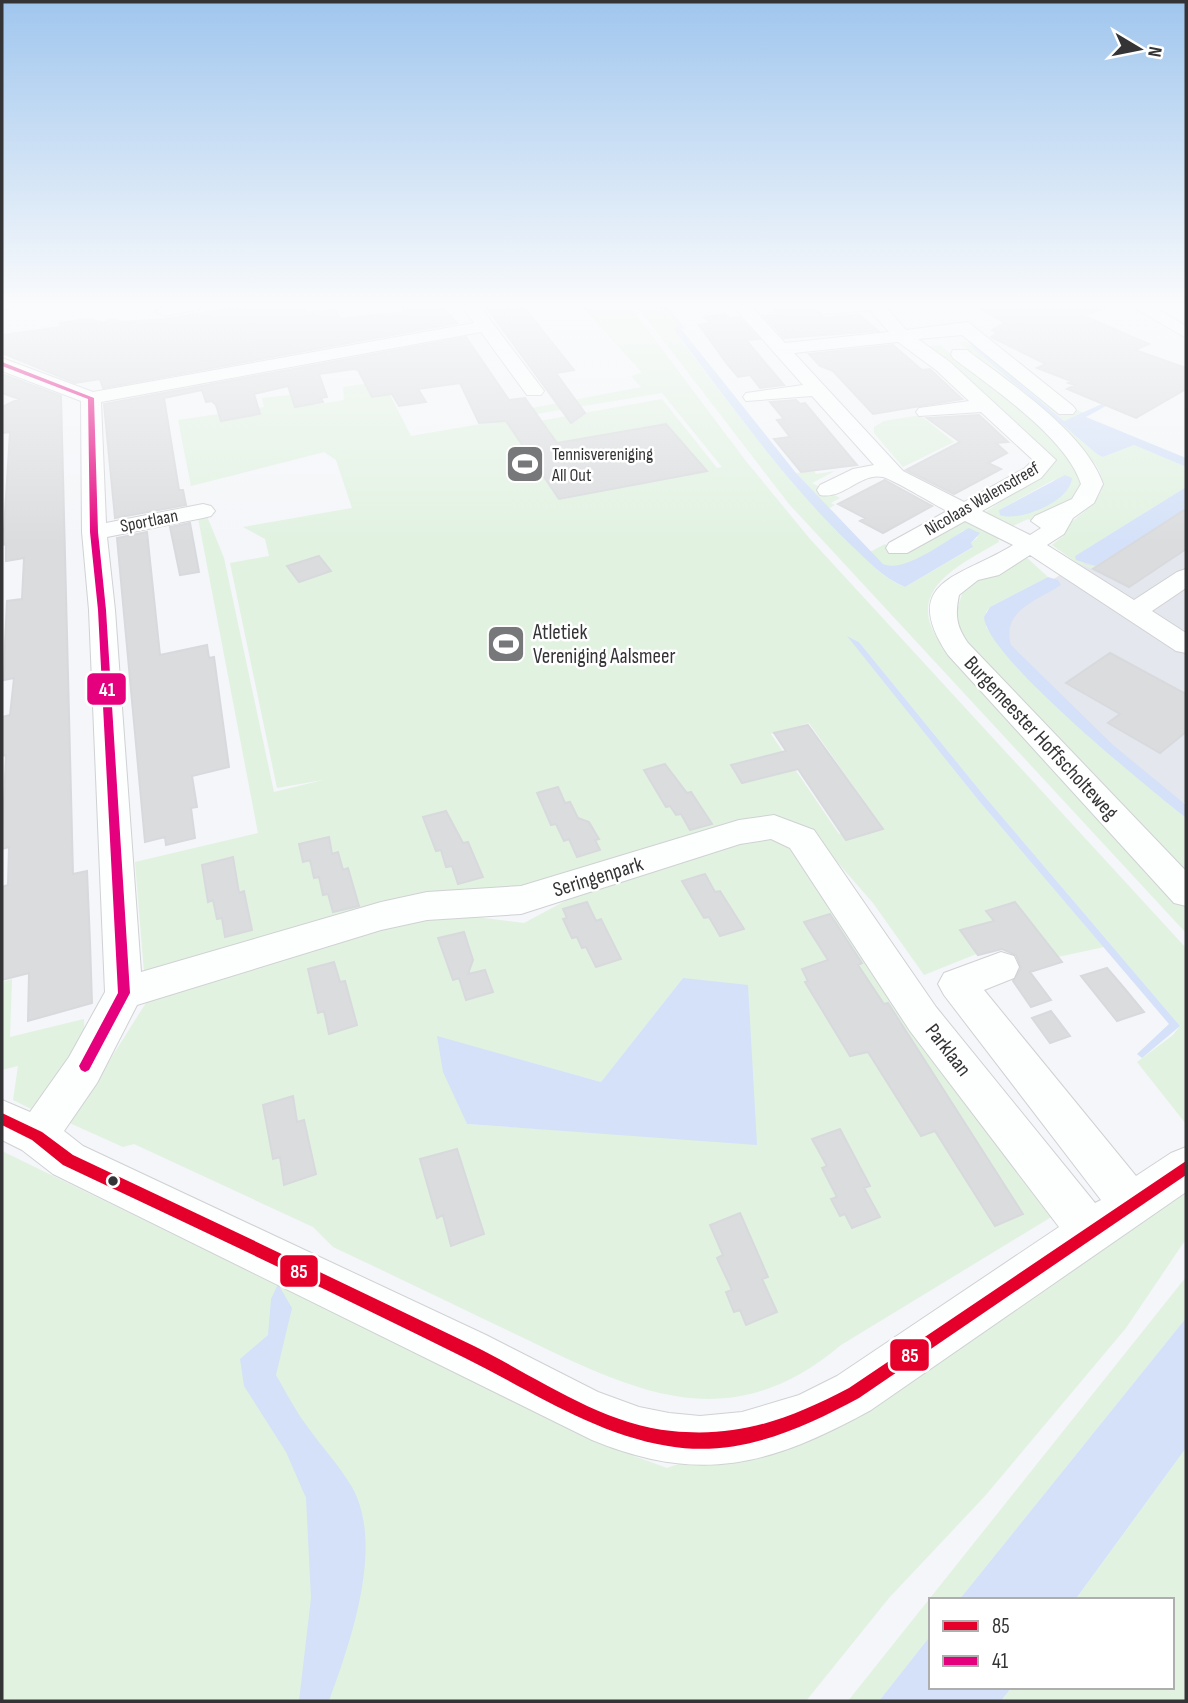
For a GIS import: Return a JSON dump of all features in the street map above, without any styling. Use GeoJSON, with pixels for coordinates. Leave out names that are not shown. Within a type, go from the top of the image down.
{"type":"FeatureCollection","features":[{"type":"Feature","properties":{"kind":"street"},"geometry":{"type":"LineString","coordinates":[[56,384],[91,398],[165,384]]}},
{"type":"Feature","properties":{"kind":"street"},"geometry":{"type":"LineString","coordinates":[[529,384],[534,391]]}},
{"type":"Feature","properties":{"kind":"street"},"geometry":{"type":"LineString","coordinates":[[810,384],[888,470],[902,480],[1023,541],[1186,645]]}},
{"type":"Feature","properties":{"kind":"street","name":"Nicolaas Walensdreef"},"geometry":{"type":"LineString","coordinates":[[898,548],[1033,473],[1045,463],[1038,453],[963,384]]}},
{"type":"Feature","properties":{"kind":"street","name":"Burgemeester Hoffscholteweg"},"geometry":{"type":"LineString","coordinates":[[996,384],[1082,458],[1093,483],[1089,496],[1063,515],[1056,529],[1023,541],[990,570],[969,575],[952,586],[943,603],[945,630],[958,649],[1186,892]]}},
{"type":"Feature","properties":{"kind":"street"},"geometry":{"type":"LineString","coordinates":[[1029,384],[1066,410]]}},
{"type":"Feature","properties":{"kind":"street"},"geometry":{"type":"LineString","coordinates":[[753,397],[815,390]]}},
{"type":"Feature","properties":{"kind":"street","name":"Sportlaan"},"geometry":{"type":"LineString","coordinates":[[91,398],[94,532],[103,610],[124,993]]}},
{"type":"Feature","properties":{"kind":"street"},"geometry":{"type":"LineString","coordinates":[[926,412],[985,405]]}},
{"type":"Feature","properties":{"kind":"street"},"geometry":{"type":"LineString","coordinates":[[828,490],[860,474],[888,470]]}},
{"type":"Feature","properties":{"kind":"street","name":"Sportlaan"},"geometry":{"type":"LineString","coordinates":[[94,532],[203,511]]}},
{"type":"Feature","properties":{"kind":"street"},"geometry":{"type":"LineString","coordinates":[[1133,612],[1186,577]]}},
{"type":"Feature","properties":{"kind":"street","name":"Seringenpark"},"geometry":{"type":"LineString","coordinates":[[124,993],[381,916],[427,906],[521,900],[754,829],[774,827],[789,831],[802,839],[816,859]]}},
{"type":"Feature","properties":{"kind":"street","name":"Parklaan"},"geometry":{"type":"LineString","coordinates":[[816,859],[923,1019],[1091,1233]]}},
{"type":"Feature","properties":{"kind":"street"},"geometry":{"type":"LineString","coordinates":[[1001,967],[957,984],[1131,1204]]}},
{"type":"Feature","properties":{"kind":"street"},"geometry":{"type":"LineString","coordinates":[[124,993],[83,1070],[19,1128],[68,1160],[480,1357],[600,1418],[645,1433],[698,1441],[758,1436],[811,1416],[854,1393],[1186,1167]]}},
{"type":"Feature","properties":{"kind":"shaded area"},"geometry":{"type":"Polygon","coordinates":[[[1184,496],[1186,801],[1181,806],[1100,740],[1004,645],[994,617],[1184,496]]]}},
{"type":"Feature","properties":{"kind":"green space"},"geometry":{"type":"Polygon","coordinates":[[[360,384],[385,384],[411,436],[527,416],[528,423],[662,399],[717,468],[722,467],[662,393],[536,414],[532,408],[641,387],[639,384],[688,384],[745,460],[810,539],[1186,948],[1186,1124],[1137,1062],[1173,1035],[1180,1026],[986,798],[859,642],[849,637],[979,801],[1104,947],[1058,957],[1011,902],[989,910],[1016,943],[989,949],[924,975],[873,903],[831,855],[777,822],[496,903],[144,972],[135,862],[258,833],[198,518],[207,516],[224,558],[274,792],[323,780],[277,788],[230,563],[269,556],[265,539],[243,527],[352,508],[336,460],[324,452],[191,486],[178,420],[264,407],[262,398],[298,394],[313,401],[314,405],[344,400],[343,387],[360,384]],[[809,723],[771,734],[839,834],[875,824],[882,827],[809,723]]]}},
{"type":"Feature","properties":{"kind":"green space"},"geometry":{"type":"Polygon","coordinates":[[[697,384],[715,384],[783,470],[830,523],[872,565],[905,587],[972,548],[971,543],[978,537],[964,530],[921,558],[902,566],[890,567],[870,552],[885,544],[900,552],[965,519],[996,531],[999,542],[953,570],[940,582],[932,594],[928,609],[931,625],[941,643],[1186,904],[1186,933],[789,504],[697,384]]]}},
{"type":"Feature","properties":{"kind":"green space"},"geometry":{"type":"Polygon","coordinates":[[[965,384],[988,384],[1071,453],[1083,476],[1079,495],[1033,522],[1028,519],[1013,526],[984,513],[1049,469],[1052,461],[965,384]],[[1055,479],[999,510],[1017,514],[1035,511],[1055,479]]]}},
{"type":"Feature","properties":{"kind":"green space"},"geometry":{"type":"Polygon","coordinates":[[[1007,384],[1015,384],[1098,455],[1103,457],[1134,445],[1186,467],[1186,487],[1075,556],[1086,565],[1096,566],[1092,569],[1077,563],[1052,545],[1063,536],[1057,533],[1090,506],[1102,488],[1102,477],[1084,451],[1007,384]]]}},
{"type":"Feature","properties":{"kind":"green space"},"geometry":{"type":"Polygon","coordinates":[[[1021,384],[1028,384],[1062,413],[1068,414],[1075,409],[1086,414],[1064,421],[1021,384]]]}},
{"type":"Feature","properties":{"kind":"green space"},"geometry":{"type":"Polygon","coordinates":[[[920,415],[954,442],[903,467],[874,433],[874,427],[884,421],[920,415]]]}},
{"type":"Feature","properties":{"kind":"green space"},"geometry":{"type":"Polygon","coordinates":[[[814,471],[816,474],[835,471],[812,483],[840,498],[831,503],[835,505],[828,509],[796,473],[814,471]]]}},
{"type":"Feature","properties":{"kind":"green space"},"geometry":{"type":"Polygon","coordinates":[[[1024,555],[1048,577],[990,607],[986,612],[986,627],[1021,670],[1096,742],[1186,818],[1186,876],[996,678],[960,632],[956,613],[962,594],[976,581],[1024,555]]]}},
{"type":"Feature","properties":{"kind":"green space"},"geometry":{"type":"Polygon","coordinates":[[[752,837],[792,844],[1058,1213],[841,1345],[798,1375],[757,1392],[717,1399],[677,1396],[637,1387],[554,1353],[333,1247],[313,1227],[134,1144],[123,1147],[65,1121],[101,1074],[156,987],[437,912],[524,923],[582,892],[752,837]],[[683,978],[601,1082],[438,1037],[467,1124],[757,1144],[683,978]]]}},
{"type":"Feature","properties":{"kind":"green space"},"geometry":{"type":"Polygon","coordinates":[[[12,979],[10,1037],[84,1019],[85,1049],[33,1110],[13,1100],[18,1066],[2,1070],[2,982],[12,979]]]}},
{"type":"Feature","properties":{"kind":"green space"},"geometry":{"type":"Polygon","coordinates":[[[2,1151],[609,1447],[667,1468],[897,1388],[1098,1245],[1186,1187],[1186,1239],[1126,1328],[985,1496],[889,1598],[806,1701],[2,1701],[2,1151]]]}},
{"type":"Feature","properties":{"kind":"green space"},"geometry":{"type":"Polygon","coordinates":[[[1186,1277],[1186,1318],[961,1598],[930,1598],[1186,1277]]]}},
{"type":"Feature","properties":{"kind":"green space"},"geometry":{"type":"Polygon","coordinates":[[[1186,1448],[1186,1701],[1001,1701],[1010,1689],[1174,1689],[1174,1598],[1076,1598],[1186,1448]]]}},
{"type":"Feature","properties":{"kind":"green space"},"geometry":{"type":"Polygon","coordinates":[[[929,1599],[929,1638],[879,1701],[848,1701],[929,1599]]]}},
{"type":"Feature","properties":{"kind":"water"},"geometry":{"type":"Polygon","coordinates":[[[715,384],[725,384],[796,473],[883,564],[892,566],[915,560],[969,528],[980,533],[971,543],[973,547],[905,587],[897,583],[883,574],[826,520],[780,468],[715,384]]]}},
{"type":"Feature","properties":{"kind":"water"},"geometry":{"type":"Polygon","coordinates":[[[1015,384],[1021,384],[1064,421],[1144,385],[1086,417],[1186,458],[1186,467],[1134,445],[1103,457],[1015,384]]]}},
{"type":"Feature","properties":{"kind":"water"},"geometry":{"type":"Polygon","coordinates":[[[1065,475],[1072,478],[1069,487],[1053,503],[1018,516],[1000,515],[999,510],[1065,475]]]}},
{"type":"Feature","properties":{"kind":"water"},"geometry":{"type":"Polygon","coordinates":[[[1186,487],[1186,509],[1096,566],[1076,560],[1075,556],[1186,487]]]}},
{"type":"Feature","properties":{"kind":"water"},"geometry":{"type":"Polygon","coordinates":[[[1048,577],[1058,580],[1061,585],[1016,615],[1009,633],[1011,645],[1113,745],[1186,805],[1186,818],[1072,722],[1011,661],[992,636],[984,617],[990,607],[1048,577]]]}},
{"type":"Feature","properties":{"kind":"water"},"geometry":{"type":"Polygon","coordinates":[[[847,636],[859,642],[986,798],[1180,1026],[1142,1058],[1137,1054],[1169,1024],[979,801],[847,636]]]}},
{"type":"Feature","properties":{"kind":"water"},"geometry":{"type":"Polygon","coordinates":[[[683,978],[748,985],[757,1145],[467,1124],[443,1072],[437,1036],[601,1082],[683,978]]]}},
{"type":"Feature","properties":{"kind":"water"},"geometry":{"type":"Polygon","coordinates":[[[278,1284],[292,1308],[276,1375],[303,1420],[352,1487],[361,1511],[365,1537],[361,1594],[329,1701],[299,1701],[311,1598],[306,1498],[286,1452],[244,1386],[240,1359],[268,1335],[271,1299],[278,1284]]]}},
{"type":"Feature","properties":{"kind":"water"},"geometry":{"type":"Polygon","coordinates":[[[1186,1318],[1186,1448],[1076,1598],[961,1598],[1186,1318]]]}},
{"type":"Feature","properties":{"kind":"water"},"geometry":{"type":"Polygon","coordinates":[[[929,1638],[929,1689],[1010,1689],[1001,1701],[879,1701],[929,1638]]]}},
{"type":"Feature","properties":{"kind":"building"},"geometry":{"type":"Polygon","coordinates":[[[2,384],[30,384],[61,396],[73,874],[87,871],[90,942],[92,1003],[28,1021],[29,973],[2,980],[2,887],[8,885],[9,847],[2,849],[6,755],[2,756],[2,717],[10,715],[14,678],[4,680],[7,601],[22,599],[24,558],[6,561],[6,544],[3,545],[10,432],[2,433],[2,407],[19,399],[2,393],[2,384]]]}},
{"type":"Feature","properties":{"kind":"building"},"geometry":{"type":"Polygon","coordinates":[[[102,384],[122,384],[103,388],[102,384]]]}},
{"type":"Feature","properties":{"kind":"building"},"geometry":{"type":"Polygon","coordinates":[[[210,384],[323,384],[327,397],[321,398],[323,402],[295,407],[288,386],[254,394],[260,414],[221,421],[216,405],[212,401],[206,402],[202,390],[164,398],[179,490],[183,490],[186,505],[115,518],[104,404],[210,384]]]}},
{"type":"Feature","properties":{"kind":"building"},"geometry":{"type":"Polygon","coordinates":[[[366,384],[450,384],[418,389],[426,402],[399,406],[392,394],[372,397],[366,384]]]}},
{"type":"Feature","properties":{"kind":"building"},"geometry":{"type":"Polygon","coordinates":[[[461,384],[498,384],[509,400],[525,398],[557,443],[666,424],[707,471],[559,499],[506,421],[479,423],[461,384]]]}},
{"type":"Feature","properties":{"kind":"building"},"geometry":{"type":"Polygon","coordinates":[[[543,384],[564,384],[585,413],[571,423],[543,384]]]}},
{"type":"Feature","properties":{"kind":"building"},"geometry":{"type":"Polygon","coordinates":[[[757,384],[784,385],[760,388],[757,384]]]}},
{"type":"Feature","properties":{"kind":"building"},"geometry":{"type":"Polygon","coordinates":[[[846,384],[947,384],[962,399],[873,414],[846,384]]]}},
{"type":"Feature","properties":{"kind":"building"},"geometry":{"type":"Polygon","coordinates":[[[1186,384],[1186,389],[1136,418],[1067,389],[1075,385],[1186,384]]]}},
{"type":"Feature","properties":{"kind":"building"},"geometry":{"type":"Polygon","coordinates":[[[796,400],[800,404],[805,403],[857,465],[801,472],[774,439],[790,437],[777,420],[784,419],[770,402],[796,400]]]}},
{"type":"Feature","properties":{"kind":"building"},"geometry":{"type":"Polygon","coordinates":[[[979,415],[1008,442],[996,443],[1007,453],[988,463],[1001,469],[954,494],[906,470],[960,442],[927,418],[979,415]]]}},
{"type":"Feature","properties":{"kind":"building"},"geometry":{"type":"Polygon","coordinates":[[[885,480],[932,506],[883,533],[860,521],[865,518],[838,504],[885,480]]]}},
{"type":"Feature","properties":{"kind":"building"},"geometry":{"type":"Polygon","coordinates":[[[1186,509],[1186,549],[1129,587],[1093,569],[1186,509]]]}},
{"type":"Feature","properties":{"kind":"building"},"geometry":{"type":"Polygon","coordinates":[[[190,523],[199,572],[180,575],[170,527],[190,523]]]}},
{"type":"Feature","properties":{"kind":"building"},"geometry":{"type":"Polygon","coordinates":[[[147,532],[160,655],[207,645],[209,658],[214,657],[229,767],[192,776],[197,807],[191,808],[195,838],[166,845],[165,837],[145,842],[117,538],[147,532]]]}},
{"type":"Feature","properties":{"kind":"building"},"geometry":{"type":"Polygon","coordinates":[[[319,556],[331,571],[299,582],[287,566],[319,556]]]}},
{"type":"Feature","properties":{"kind":"building"},"geometry":{"type":"Polygon","coordinates":[[[1110,653],[1186,694],[1186,732],[1160,753],[1108,723],[1120,714],[1066,683],[1110,653]]]}},
{"type":"Feature","properties":{"kind":"building"},"geometry":{"type":"Polygon","coordinates":[[[808,725],[883,829],[846,840],[798,769],[742,783],[731,765],[786,751],[774,733],[808,725]]]}},
{"type":"Feature","properties":{"kind":"building"},"geometry":{"type":"Polygon","coordinates":[[[665,764],[687,793],[691,792],[712,824],[690,830],[681,814],[676,815],[670,806],[666,807],[644,770],[665,764]]]}},
{"type":"Feature","properties":{"kind":"building"},"geometry":{"type":"Polygon","coordinates":[[[558,787],[565,803],[570,802],[578,818],[589,822],[599,839],[595,840],[600,850],[577,857],[569,839],[564,841],[556,824],[551,825],[537,793],[558,787]]]}},
{"type":"Feature","properties":{"kind":"building"},"geometry":{"type":"Polygon","coordinates":[[[446,811],[463,843],[468,842],[483,877],[458,884],[452,866],[446,867],[441,850],[436,851],[423,817],[446,811]]]}},
{"type":"Feature","properties":{"kind":"building"},"geometry":{"type":"Polygon","coordinates":[[[329,837],[332,854],[338,852],[343,870],[348,868],[359,906],[333,912],[328,894],[323,895],[319,877],[314,878],[310,860],[303,862],[299,844],[329,837]]]}},
{"type":"Feature","properties":{"kind":"building"},"geometry":{"type":"Polygon","coordinates":[[[233,857],[239,893],[244,891],[252,930],[225,937],[222,918],[217,919],[213,900],[208,902],[202,865],[233,857]]]}},
{"type":"Feature","properties":{"kind":"building"},"geometry":{"type":"Polygon","coordinates":[[[705,874],[715,892],[720,891],[744,929],[720,936],[709,917],[704,918],[682,881],[705,874]]]}},
{"type":"Feature","properties":{"kind":"building"},"geometry":{"type":"Polygon","coordinates":[[[587,902],[596,921],[601,919],[621,959],[596,967],[586,947],[582,948],[577,937],[572,938],[563,919],[567,918],[563,909],[587,902]]]}},
{"type":"Feature","properties":{"kind":"building"},"geometry":{"type":"Polygon","coordinates":[[[1015,902],[1062,962],[1030,972],[1051,1000],[1031,1007],[1013,981],[1021,968],[1016,955],[1002,949],[978,955],[960,930],[994,921],[986,911],[1015,902]]]}},
{"type":"Feature","properties":{"kind":"building"},"geometry":{"type":"Polygon","coordinates":[[[830,914],[862,963],[858,965],[884,1004],[888,1003],[1023,1214],[995,1226],[935,1131],[921,1136],[868,1052],[850,1056],[805,982],[808,981],[802,969],[828,960],[804,922],[830,914]]]}},
{"type":"Feature","properties":{"kind":"building"},"geometry":{"type":"Polygon","coordinates":[[[464,932],[473,960],[468,974],[485,970],[493,992],[466,1000],[459,978],[453,980],[438,938],[464,932]]]}},
{"type":"Feature","properties":{"kind":"building"},"geometry":{"type":"Polygon","coordinates":[[[334,962],[340,982],[345,981],[357,1025],[329,1034],[324,1011],[318,1013],[308,969],[334,962]]]}},
{"type":"Feature","properties":{"kind":"building"},"geometry":{"type":"Polygon","coordinates":[[[1107,968],[1144,1012],[1117,1021],[1081,976],[1107,968]]]}},
{"type":"Feature","properties":{"kind":"building"},"geometry":{"type":"Polygon","coordinates":[[[1051,1011],[1070,1036],[1050,1043],[1032,1018],[1051,1011]]]}},
{"type":"Feature","properties":{"kind":"building"},"geometry":{"type":"Polygon","coordinates":[[[293,1096],[297,1122],[304,1120],[316,1174],[284,1185],[280,1157],[273,1159],[263,1105],[293,1096]]]}},
{"type":"Feature","properties":{"kind":"building"},"geometry":{"type":"Polygon","coordinates":[[[840,1129],[870,1186],[864,1188],[880,1217],[852,1228],[845,1214],[840,1216],[831,1199],[837,1197],[822,1168],[827,1166],[812,1139],[840,1129]]]}},
{"type":"Feature","properties":{"kind":"building"},"geometry":{"type":"Polygon","coordinates":[[[457,1149],[484,1234],[451,1246],[443,1215],[437,1218],[420,1159],[457,1149]]]}},
{"type":"Feature","properties":{"kind":"building"},"geometry":{"type":"Polygon","coordinates":[[[740,1213],[768,1277],[762,1279],[777,1312],[746,1325],[740,1310],[734,1312],[726,1292],[732,1290],[717,1258],[723,1255],[710,1225],[740,1213]]]}},
{"type":"Feature","properties":{"kind":"transit line","name":"41"},"geometry":{"type":"LineString","coordinates":[[56,384],[91,398],[94,532],[102,610],[124,993],[85,1066]]}},
{"type":"Feature","properties":{"kind":"transit line","name":"85"},"geometry":{"type":"LineString","coordinates":[[2,1119],[37,1136],[68,1160],[469,1352],[580,1410],[639,1432],[669,1439],[700,1441],[742,1437],[780,1428],[854,1393],[1186,1167]]}},
{"type":"Feature","properties":{"kind":"place","name":"Tennisvereniging All Out"},"geometry":{"type":"Point","coordinates":[525,464]}},
{"type":"Feature","properties":{"kind":"place","name":"Atletiek Vereniging Aalsmeer"},"geometry":{"type":"Point","coordinates":[506,644]}}]}
